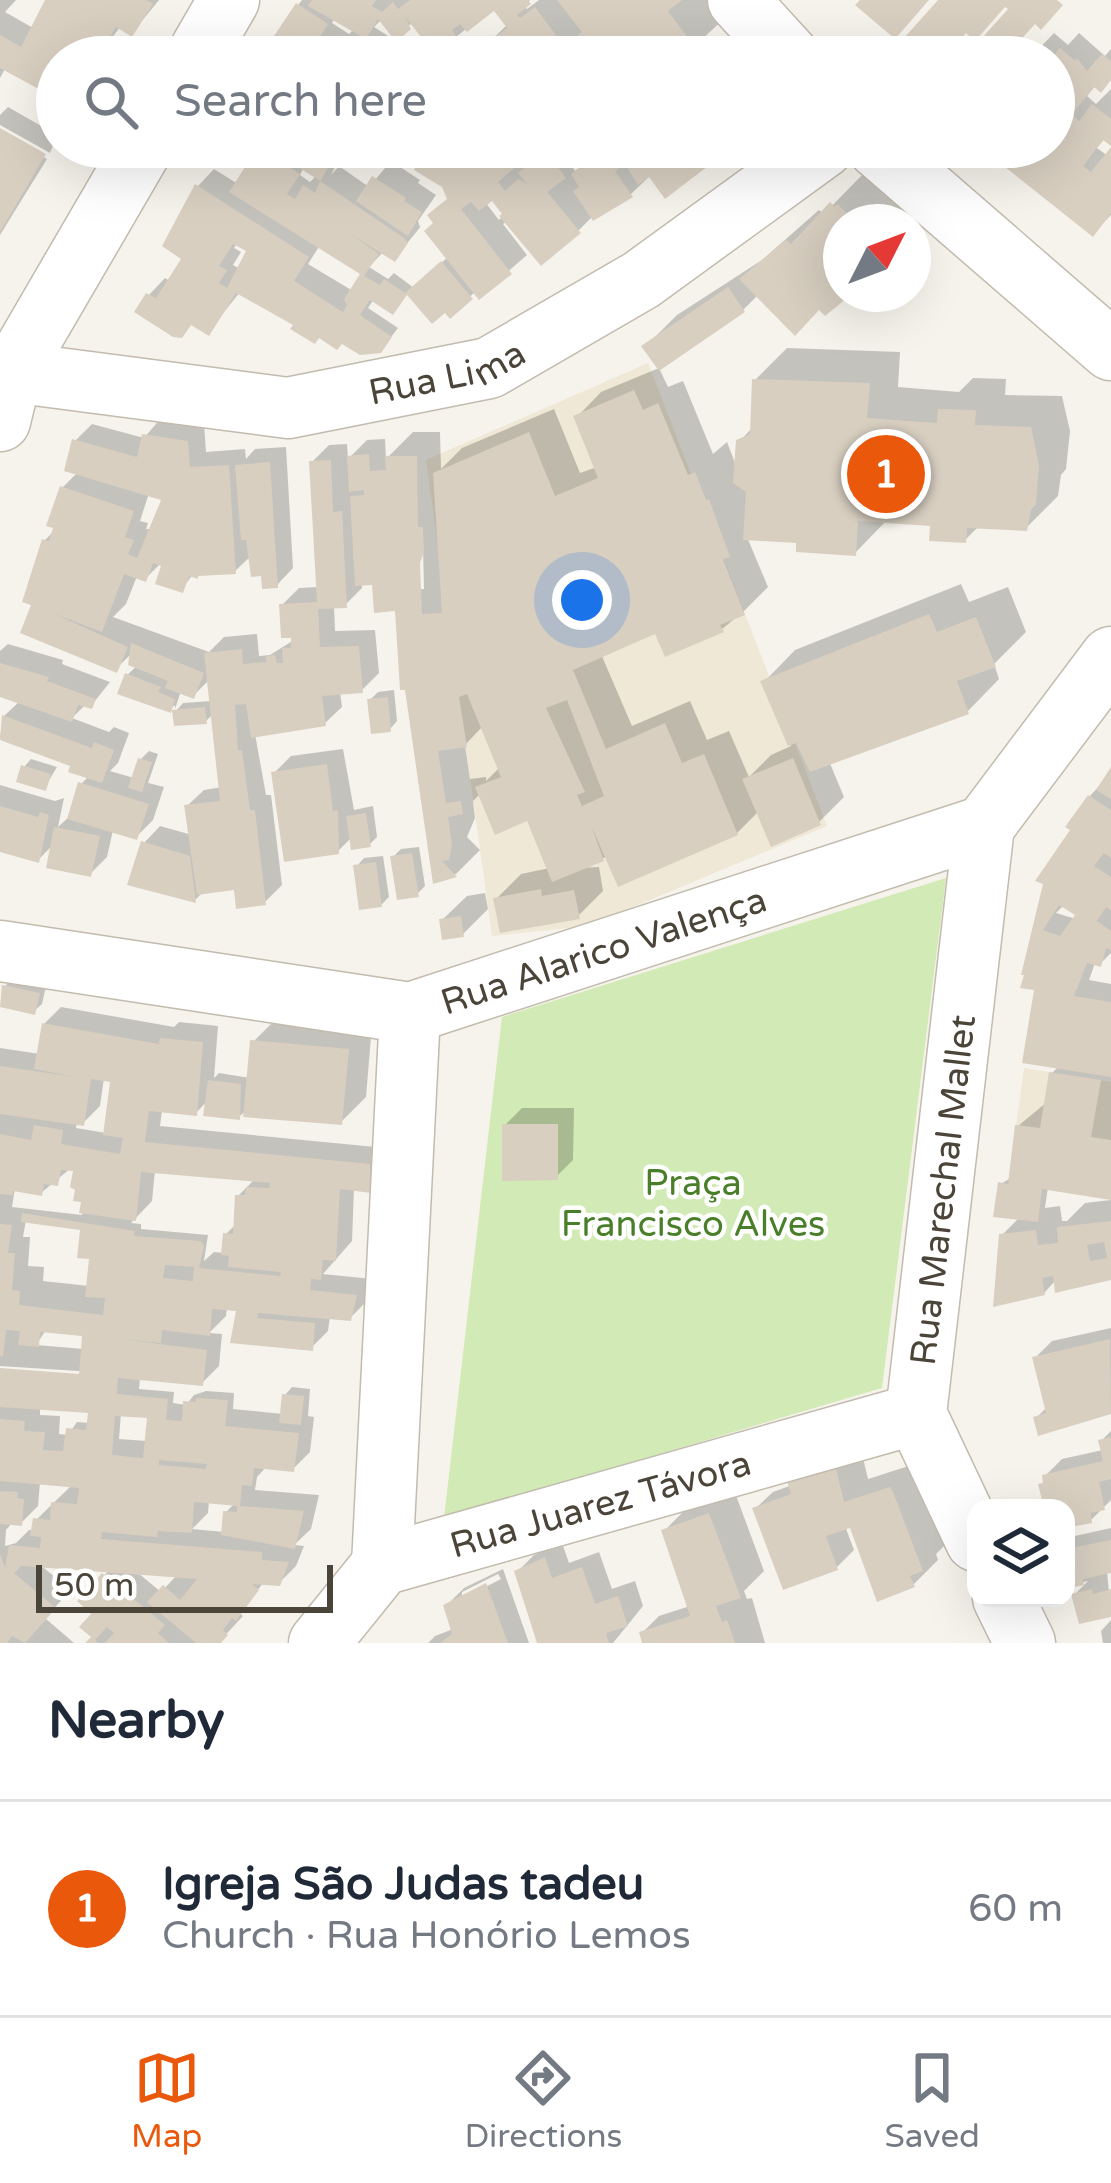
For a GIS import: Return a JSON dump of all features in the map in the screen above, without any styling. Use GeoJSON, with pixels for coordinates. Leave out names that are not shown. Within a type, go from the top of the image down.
{"type":"FeatureCollection","features":[{"type":"Feature","properties":{"kind":"street"},"geometry":{"type":"LineString","coordinates":[[208,36],[229,0]]}},
{"type":"Feature","properties":{"kind":"street"},"geometry":{"type":"LineString","coordinates":[[737,0],[770,36]]}},
{"type":"Feature","properties":{"kind":"street"},"geometry":{"type":"LineString","coordinates":[[6,397],[131,168]]}},
{"type":"Feature","properties":{"kind":"street","name":"Rua Lima"},"geometry":{"type":"LineString","coordinates":[[6,397],[288,408],[489,368],[641,280],[795,168]]}},
{"type":"Feature","properties":{"kind":"street"},"geometry":{"type":"LineString","coordinates":[[901,168],[1111,350]]}},
{"type":"Feature","properties":{"kind":"street"},"geometry":{"type":"LineString","coordinates":[[984,826],[1111,657]]}},
{"type":"Feature","properties":{"kind":"street","name":"Rua Alarico Valença"},"geometry":{"type":"LineString","coordinates":[[0,951],[410,1013],[984,826]]}},
{"type":"Feature","properties":{"kind":"street","name":"Rua Marechal Mallet"},"geometry":{"type":"LineString","coordinates":[[967,1522],[916,1414],[984,826]]}},
{"type":"Feature","properties":{"kind":"street"},"geometry":{"type":"LineString","coordinates":[[319,1643],[382,1565],[410,1013]]}},
{"type":"Feature","properties":{"kind":"street","name":"Rua Juarez Távora"},"geometry":{"type":"LineString","coordinates":[[382,1565],[916,1414]]}},
{"type":"Feature","properties":{"kind":"street"},"geometry":{"type":"LineString","coordinates":[[1007,1607],[1025,1643]]}},
{"type":"Feature","properties":{"kind":"shaded area"},"geometry":{"type":"Polygon","coordinates":[[[648,363],[827,826],[588,926],[492,936],[426,460],[648,363]]]}},
{"type":"Feature","properties":{"kind":"shaded area"},"geometry":{"type":"Polygon","coordinates":[[[1024,1068],[1111,1082],[1111,1200],[1008,1184],[1024,1068]]]}},
{"type":"Feature","properties":{"kind":"green space","name":"Praça Francisco Alves"},"geometry":{"type":"Polygon","coordinates":[[[946,878],[882,1388],[444,1518],[502,1017],[946,878]]]}},
{"type":"Feature","properties":{"kind":"building"},"geometry":{"type":"Polygon","coordinates":[[[45,0],[146,0],[153,4],[133,36],[116,27],[111,36],[36,36],[36,88],[0,68],[0,35],[21,47],[45,0]]]}},
{"type":"Feature","properties":{"kind":"building"},"geometry":{"type":"Polygon","coordinates":[[[312,0],[376,0],[372,6],[382,12],[393,2],[398,9],[410,0],[528,0],[531,4],[517,15],[520,18],[535,7],[557,36],[497,36],[507,28],[494,11],[467,32],[460,24],[452,30],[456,36],[420,36],[405,17],[411,29],[403,36],[391,36],[378,19],[368,36],[361,36],[308,6],[312,0]]]}},
{"type":"Feature","properties":{"kind":"building"},"geometry":{"type":"Polygon","coordinates":[[[557,0],[682,0],[668,11],[687,36],[577,36],[582,32],[557,0]]]}},
{"type":"Feature","properties":{"kind":"building"},"geometry":{"type":"Polygon","coordinates":[[[860,0],[929,0],[898,36],[891,36],[855,5],[860,0]]]}},
{"type":"Feature","properties":{"kind":"building"},"geometry":{"type":"Polygon","coordinates":[[[938,0],[1057,0],[1063,5],[1041,30],[1035,24],[1024,36],[984,36],[1008,9],[1005,7],[979,36],[906,36],[938,0]]]}},
{"type":"Feature","properties":{"kind":"building"},"geometry":{"type":"Polygon","coordinates":[[[296,3],[328,24],[320,36],[274,36],[296,3]]]}},
{"type":"Feature","properties":{"kind":"building"},"geometry":{"type":"Polygon","coordinates":[[[1102,54],[1111,61],[1111,80],[1101,93],[1094,87],[1075,110],[1075,61],[1077,58],[1087,71],[1102,54]]]}},
{"type":"Feature","properties":{"kind":"building"},"geometry":{"type":"Polygon","coordinates":[[[1092,104],[1111,119],[1111,146],[1103,140],[1083,166],[1091,172],[1111,147],[1111,213],[1093,237],[1006,168],[1075,168],[1075,117],[1079,121],[1092,104]]]}},
{"type":"Feature","properties":{"kind":"building"},"geometry":{"type":"Polygon","coordinates":[[[0,128],[36,148],[38,168],[0,232],[0,128]]]}},
{"type":"Feature","properties":{"kind":"building"},"geometry":{"type":"Polygon","coordinates":[[[244,168],[290,168],[300,174],[287,194],[295,199],[303,185],[315,193],[320,181],[408,243],[395,262],[349,233],[379,254],[364,276],[380,285],[384,279],[405,293],[441,261],[473,299],[450,319],[445,313],[432,324],[407,295],[393,315],[370,300],[360,315],[392,337],[381,353],[360,355],[342,344],[337,350],[319,338],[315,344],[290,329],[293,325],[236,293],[209,336],[191,325],[182,338],[173,337],[134,312],[146,293],[156,298],[181,259],[162,246],[195,184],[309,257],[294,281],[343,312],[344,299],[360,274],[229,192],[244,168]],[[233,244],[219,266],[227,270],[219,283],[227,288],[246,251],[233,244]]]}},
{"type":"Feature","properties":{"kind":"building"},"geometry":{"type":"Polygon","coordinates":[[[299,168],[328,168],[320,181],[299,168]]]}},
{"type":"Feature","properties":{"kind":"building"},"geometry":{"type":"Polygon","coordinates":[[[415,168],[514,168],[498,182],[505,191],[518,179],[527,184],[518,173],[524,168],[558,168],[566,178],[547,192],[581,233],[541,266],[492,201],[479,211],[471,202],[461,209],[512,274],[479,300],[424,231],[433,223],[427,215],[447,199],[442,187],[415,168]]]}},
{"type":"Feature","properties":{"kind":"building"},"geometry":{"type":"Polygon","coordinates":[[[579,168],[619,168],[615,171],[633,197],[593,221],[573,191],[579,187],[571,174],[579,168]]]}},
{"type":"Feature","properties":{"kind":"building"},"geometry":{"type":"Polygon","coordinates":[[[627,168],[706,168],[665,199],[649,177],[638,185],[627,168]]]}},
{"type":"Feature","properties":{"kind":"building"},"geometry":{"type":"Polygon","coordinates":[[[372,176],[422,212],[408,236],[356,201],[372,176]]]}},
{"type":"Feature","properties":{"kind":"building"},"geometry":{"type":"Polygon","coordinates":[[[823,210],[823,312],[830,312],[825,316],[819,310],[795,336],[739,279],[786,240],[791,244],[823,210]]]}},
{"type":"Feature","properties":{"kind":"building"},"geometry":{"type":"Polygon","coordinates":[[[728,287],[745,312],[659,371],[641,346],[728,287]]]}},
{"type":"Feature","properties":{"kind":"building"},"geometry":{"type":"Polygon","coordinates":[[[752,379],[870,383],[867,418],[937,423],[938,409],[976,410],[975,425],[1031,427],[1039,465],[1036,504],[1027,531],[967,528],[966,543],[929,541],[930,526],[858,521],[856,556],[796,552],[796,543],[743,540],[746,492],[733,483],[736,440],[750,434],[752,379]]]}},
{"type":"Feature","properties":{"kind":"building"},"geometry":{"type":"Polygon","coordinates":[[[634,390],[643,410],[658,403],[688,475],[695,472],[709,499],[730,557],[723,559],[745,615],[720,625],[724,632],[665,657],[655,634],[573,670],[606,749],[665,723],[682,763],[704,754],[738,835],[618,887],[591,825],[604,861],[552,882],[527,821],[495,835],[475,787],[501,777],[467,694],[459,697],[467,747],[438,751],[446,803],[461,801],[463,814],[448,817],[452,845],[449,860],[442,861],[457,877],[433,884],[405,690],[400,690],[395,611],[374,613],[372,585],[355,586],[350,496],[364,495],[364,490],[349,492],[347,456],[369,454],[370,471],[386,470],[385,456],[417,456],[418,527],[423,527],[424,552],[420,563],[422,614],[442,613],[433,473],[529,432],[555,496],[598,478],[573,416],[634,390]],[[567,700],[546,708],[585,792],[577,795],[582,806],[604,796],[567,700]]]}},
{"type":"Feature","properties":{"kind":"building"},"geometry":{"type":"Polygon","coordinates":[[[142,434],[188,441],[190,467],[229,465],[236,574],[189,576],[183,593],[155,584],[161,566],[153,563],[146,582],[124,574],[102,632],[52,613],[128,647],[117,673],[20,633],[31,605],[22,602],[42,539],[49,541],[53,528],[46,526],[60,486],[134,511],[125,537],[134,540],[128,554],[137,558],[161,500],[64,471],[72,439],[137,457],[142,434]]]}},
{"type":"Feature","properties":{"kind":"building"},"geometry":{"type":"Polygon","coordinates":[[[331,460],[333,512],[342,511],[347,608],[318,609],[320,647],[359,646],[363,693],[322,696],[326,726],[251,738],[246,704],[235,705],[238,750],[242,750],[250,810],[255,810],[266,905],[236,909],[234,890],[197,895],[184,805],[220,801],[204,653],[242,649],[243,664],[266,662],[266,656],[275,655],[277,663],[283,663],[282,648],[291,648],[291,638],[281,638],[279,604],[317,602],[309,461],[331,460]]]}},
{"type":"Feature","properties":{"kind":"building"},"geometry":{"type":"Polygon","coordinates":[[[270,462],[278,588],[262,589],[261,576],[251,577],[246,540],[241,540],[235,465],[270,462]]]}},
{"type":"Feature","properties":{"kind":"building"},"geometry":{"type":"Polygon","coordinates":[[[929,614],[937,632],[976,617],[996,667],[957,681],[969,714],[810,772],[796,743],[788,746],[760,681],[929,614]]]}},
{"type":"Feature","properties":{"kind":"building"},"geometry":{"type":"Polygon","coordinates":[[[131,643],[204,673],[194,699],[165,688],[168,681],[128,665],[131,643]]]}},
{"type":"Feature","properties":{"kind":"building"},"geometry":{"type":"Polygon","coordinates":[[[0,663],[49,677],[47,681],[96,699],[92,709],[78,705],[72,722],[0,697],[0,663]]]}},
{"type":"Feature","properties":{"kind":"building"},"geometry":{"type":"Polygon","coordinates":[[[125,673],[161,687],[158,692],[175,699],[171,713],[117,694],[125,673]]]}},
{"type":"Feature","properties":{"kind":"building"},"geometry":{"type":"Polygon","coordinates":[[[388,697],[391,732],[371,734],[367,699],[388,697]]]}},
{"type":"Feature","properties":{"kind":"building"},"geometry":{"type":"Polygon","coordinates":[[[205,707],[207,724],[174,726],[172,710],[205,707]]]}},
{"type":"Feature","properties":{"kind":"building"},"geometry":{"type":"Polygon","coordinates":[[[2,715],[92,748],[94,742],[114,750],[102,783],[0,740],[2,715]]]}},
{"type":"Feature","properties":{"kind":"building"},"geometry":{"type":"Polygon","coordinates":[[[138,758],[152,762],[142,792],[128,788],[138,758]]]}},
{"type":"Feature","properties":{"kind":"building"},"geometry":{"type":"Polygon","coordinates":[[[793,758],[821,825],[771,847],[742,779],[793,758]]]}},
{"type":"Feature","properties":{"kind":"building"},"geometry":{"type":"Polygon","coordinates":[[[327,764],[333,811],[338,810],[339,854],[284,862],[271,772],[327,764]]]}},
{"type":"Feature","properties":{"kind":"building"},"geometry":{"type":"Polygon","coordinates":[[[21,765],[51,774],[46,791],[16,782],[21,765]]]}},
{"type":"Feature","properties":{"kind":"building"},"geometry":{"type":"Polygon","coordinates":[[[1111,767],[1111,799],[1096,790],[1111,767]]]}},
{"type":"Feature","properties":{"kind":"building"},"geometry":{"type":"Polygon","coordinates":[[[78,782],[149,804],[137,840],[67,819],[78,782]]]}},
{"type":"Feature","properties":{"kind":"building"},"geometry":{"type":"Polygon","coordinates":[[[1088,795],[1111,810],[1111,858],[1104,853],[1094,866],[1111,877],[1111,910],[1106,907],[1097,921],[1111,931],[1111,950],[1106,948],[1101,967],[1087,963],[1074,996],[1111,1002],[1111,1077],[1022,1063],[1034,990],[1020,988],[1021,975],[1043,884],[1035,881],[1070,830],[1065,827],[1088,795]],[[1059,905],[1043,930],[1060,936],[1075,915],[1059,905]]]}},
{"type":"Feature","properties":{"kind":"building"},"geometry":{"type":"Polygon","coordinates":[[[0,806],[38,817],[40,812],[49,815],[39,863],[0,852],[0,806]]]}},
{"type":"Feature","properties":{"kind":"building"},"geometry":{"type":"Polygon","coordinates":[[[366,813],[371,847],[351,850],[346,816],[366,813]]]}},
{"type":"Feature","properties":{"kind":"building"},"geometry":{"type":"Polygon","coordinates":[[[54,827],[100,836],[91,877],[46,868],[54,827]]]}},
{"type":"Feature","properties":{"kind":"building"},"geometry":{"type":"Polygon","coordinates":[[[141,841],[190,856],[196,903],[127,885],[141,841]]]}},
{"type":"Feature","properties":{"kind":"building"},"geometry":{"type":"Polygon","coordinates":[[[412,853],[419,897],[397,900],[390,856],[412,853]]]}},
{"type":"Feature","properties":{"kind":"building"},"geometry":{"type":"Polygon","coordinates":[[[376,862],[382,907],[359,910],[353,865],[376,862]]]}},
{"type":"Feature","properties":{"kind":"building"},"geometry":{"type":"Polygon","coordinates":[[[541,889],[542,896],[574,890],[580,919],[500,933],[493,898],[541,889]]]}},
{"type":"Feature","properties":{"kind":"building"},"geometry":{"type":"Polygon","coordinates":[[[461,916],[464,937],[442,940],[439,919],[461,916]]]}},
{"type":"Feature","properties":{"kind":"building"},"geometry":{"type":"Polygon","coordinates":[[[2,985],[40,993],[35,1015],[0,1007],[2,985]]]}},
{"type":"Feature","properties":{"kind":"building"},"geometry":{"type":"Polygon","coordinates":[[[42,1023],[159,1044],[160,1038],[203,1042],[197,1116],[149,1111],[145,1142],[370,1164],[371,1193],[340,1189],[336,1261],[323,1260],[321,1280],[311,1279],[310,1290],[357,1295],[351,1321],[258,1313],[257,1318],[315,1323],[313,1351],[230,1343],[236,1311],[212,1309],[210,1336],[162,1330],[161,1343],[121,1339],[207,1350],[203,1386],[118,1378],[117,1394],[168,1399],[166,1420],[182,1421],[183,1401],[228,1400],[225,1426],[299,1433],[294,1472],[254,1468],[252,1486],[242,1485],[240,1506],[304,1511],[295,1549],[221,1535],[223,1511],[237,1512],[237,1506],[194,1502],[192,1533],[158,1531],[157,1537],[102,1532],[101,1539],[262,1552],[262,1560],[289,1562],[280,1586],[252,1584],[259,1590],[236,1621],[232,1618],[223,1630],[228,1635],[221,1643],[196,1643],[147,1602],[163,1585],[180,1600],[197,1579],[21,1566],[14,1573],[56,1608],[25,1643],[12,1636],[0,1643],[0,1554],[5,1568],[9,1545],[40,1548],[41,1537],[30,1536],[33,1518],[50,1520],[51,1502],[77,1504],[79,1488],[0,1481],[0,1419],[25,1421],[24,1431],[45,1432],[43,1450],[63,1451],[66,1428],[86,1430],[88,1413],[0,1407],[0,1368],[79,1374],[82,1336],[40,1332],[39,1347],[18,1345],[20,1331],[6,1330],[0,1356],[0,1224],[12,1225],[8,1253],[15,1253],[12,1290],[20,1291],[19,1305],[103,1315],[105,1298],[85,1297],[89,1259],[77,1258],[80,1230],[21,1222],[22,1213],[135,1231],[134,1236],[201,1241],[199,1268],[280,1276],[281,1272],[228,1267],[229,1256],[221,1255],[223,1233],[233,1234],[235,1195],[245,1195],[246,1187],[269,1188],[270,1183],[141,1172],[136,1221],[79,1213],[81,1202],[73,1201],[75,1190],[70,1187],[73,1171],[61,1170],[58,1186],[44,1184],[42,1196],[13,1191],[13,1195],[0,1194],[0,1134],[31,1140],[34,1125],[63,1130],[61,1144],[120,1154],[123,1138],[103,1135],[110,1082],[91,1079],[84,1126],[0,1114],[0,1066],[76,1077],[34,1069],[42,1023]],[[165,1265],[163,1278],[193,1281],[194,1267],[165,1265]],[[115,1416],[112,1455],[143,1458],[147,1418],[115,1416]],[[159,1460],[159,1465],[206,1469],[207,1464],[159,1460]]]}},
{"type":"Feature","properties":{"kind":"building"},"geometry":{"type":"Polygon","coordinates":[[[250,1040],[349,1049],[342,1125],[243,1117],[250,1040]]]}},
{"type":"Feature","properties":{"kind":"building"},"geometry":{"type":"Polygon","coordinates":[[[1049,1072],[1101,1080],[1091,1137],[1111,1140],[1111,1200],[1042,1189],[1038,1222],[993,1217],[998,1182],[1008,1184],[1015,1125],[1040,1128],[1049,1072]]]}},
{"type":"Feature","properties":{"kind":"building"},"geometry":{"type":"Polygon","coordinates":[[[208,1080],[241,1084],[240,1120],[203,1116],[208,1080]]]}},
{"type":"Feature","properties":{"kind":"building"},"geometry":{"type":"Polygon","coordinates":[[[502,1124],[558,1124],[558,1180],[502,1181],[502,1124]]]}},
{"type":"Feature","properties":{"kind":"building"},"geometry":{"type":"Polygon","coordinates":[[[1111,1221],[1111,1280],[1055,1293],[1053,1276],[1042,1278],[1045,1295],[993,1307],[999,1234],[1036,1230],[1038,1245],[1058,1243],[1057,1227],[1111,1221]],[[1104,1242],[1087,1245],[1090,1261],[1107,1258],[1104,1242]]]}},
{"type":"Feature","properties":{"kind":"building"},"geometry":{"type":"Polygon","coordinates":[[[1110,1339],[1111,1414],[1038,1436],[1033,1417],[1046,1413],[1032,1357],[1110,1339]]]}},
{"type":"Feature","properties":{"kind":"building"},"geometry":{"type":"Polygon","coordinates":[[[282,1394],[304,1396],[301,1425],[279,1423],[282,1394]]]}},
{"type":"Feature","properties":{"kind":"building"},"geometry":{"type":"Polygon","coordinates":[[[1111,1437],[1111,1479],[1099,1482],[1105,1510],[1091,1513],[1092,1523],[1075,1526],[1075,1499],[1042,1499],[1038,1484],[1043,1483],[1042,1475],[1103,1461],[1098,1440],[1111,1437]]]}},
{"type":"Feature","properties":{"kind":"building"},"geometry":{"type":"Polygon","coordinates":[[[835,1465],[844,1502],[890,1487],[923,1571],[910,1576],[915,1587],[877,1602],[850,1528],[826,1536],[838,1570],[783,1590],[752,1508],[791,1494],[787,1481],[835,1465]]]}},
{"type":"Feature","properties":{"kind":"building"},"geometry":{"type":"Polygon","coordinates":[[[0,1491],[18,1492],[17,1498],[24,1499],[22,1526],[0,1524],[0,1491]]]}},
{"type":"Feature","properties":{"kind":"building"},"geometry":{"type":"Polygon","coordinates":[[[709,1513],[741,1598],[716,1606],[735,1643],[642,1643],[639,1632],[690,1616],[661,1530],[709,1513]]]}},
{"type":"Feature","properties":{"kind":"building"},"geometry":{"type":"Polygon","coordinates":[[[1111,1540],[1111,1573],[1083,1579],[1084,1585],[1075,1587],[1075,1547],[1111,1540]]]}},
{"type":"Feature","properties":{"kind":"building"},"geometry":{"type":"Polygon","coordinates":[[[545,1557],[552,1578],[582,1567],[595,1604],[618,1596],[628,1626],[606,1633],[609,1643],[537,1643],[514,1571],[545,1557]]]}},
{"type":"Feature","properties":{"kind":"building"},"geometry":{"type":"Polygon","coordinates":[[[102,1573],[165,1625],[158,1633],[169,1643],[105,1643],[114,1633],[107,1627],[95,1640],[98,1643],[85,1643],[91,1637],[79,1627],[91,1614],[77,1601],[102,1573]]]}},
{"type":"Feature","properties":{"kind":"building"},"geometry":{"type":"Polygon","coordinates":[[[486,1583],[508,1643],[440,1643],[452,1634],[443,1605],[486,1583]]]}},
{"type":"Feature","properties":{"kind":"building"},"geometry":{"type":"Polygon","coordinates":[[[1111,1589],[1111,1617],[1079,1624],[1075,1593],[1111,1589]]]}},
{"type":"Feature","properties":{"kind":"place","name":"Igreja São Judas tadeu"},"geometry":{"type":"Point","coordinates":[886,474]}}]}
